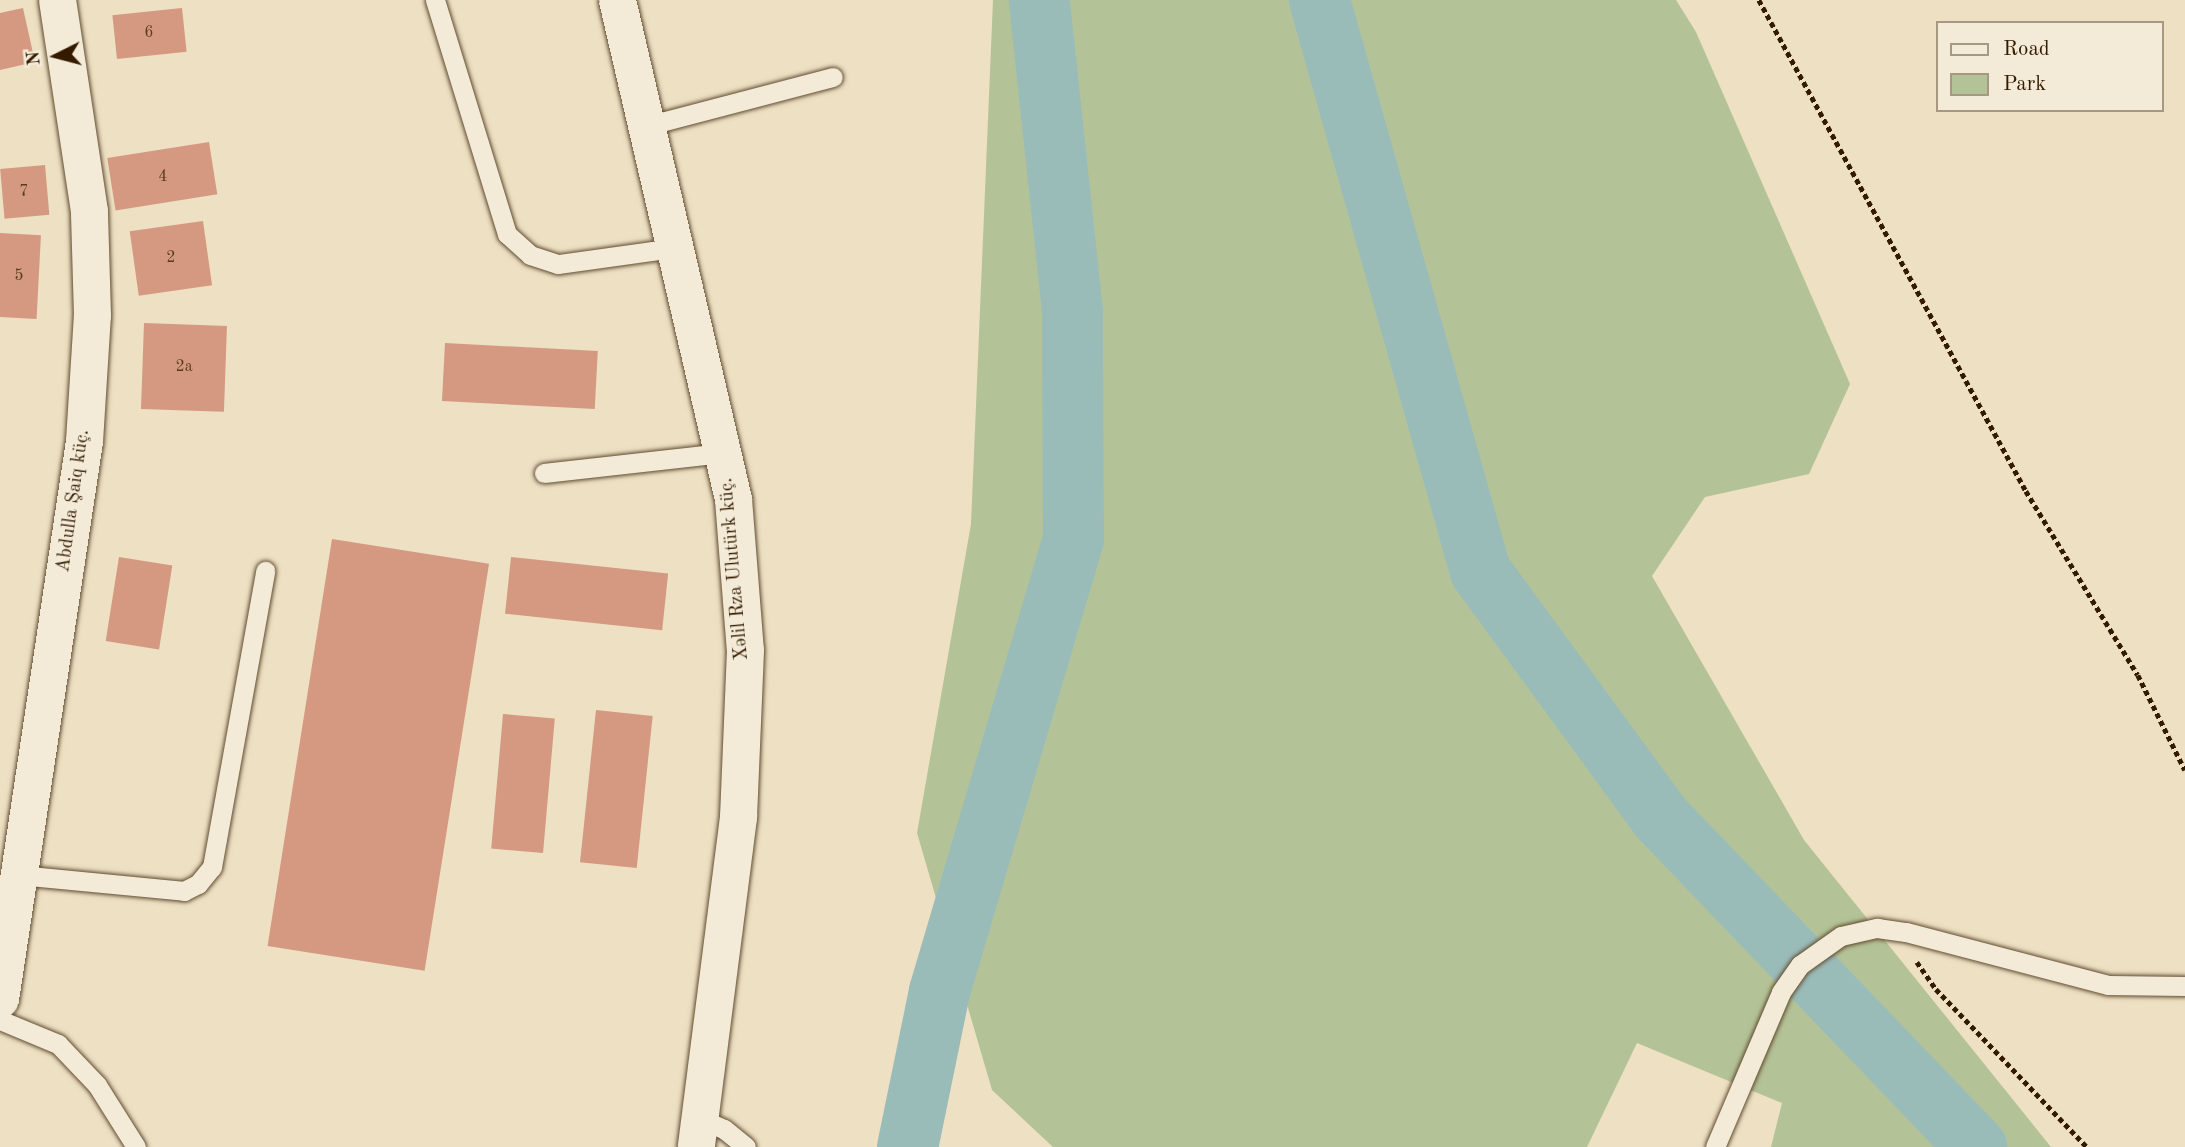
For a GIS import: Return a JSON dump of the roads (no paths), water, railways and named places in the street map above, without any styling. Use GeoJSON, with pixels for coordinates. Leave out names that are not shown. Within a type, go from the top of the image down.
{"type":"FeatureCollection","features":[{"type":"Feature","properties":{"kind":"street","name":"Abdulla Şaiq küç."},"geometry":{"type":"LineString","coordinates":[[0,999],[84,441],[92,315],[89,211],[57,0]]}},
{"type":"Feature","properties":{"kind":"street","name":"Xəlil Rza Ulutürk küç."},"geometry":{"type":"LineString","coordinates":[[617,0],[733,499],[745,650],[738,817],[698,1133]]}},
{"type":"Feature","properties":{"kind":"lane"},"geometry":{"type":"LineString","coordinates":[[435,0],[507,234],[530,255],[558,264],[674,248]]}},
{"type":"Feature","properties":{"kind":"lane"},"geometry":{"type":"LineString","coordinates":[[646,126],[833,77]]}},
{"type":"Feature","properties":{"kind":"lane"},"geometry":{"type":"LineString","coordinates":[[544,473],[722,453]]}},
{"type":"Feature","properties":{"kind":"lane"},"geometry":{"type":"LineString","coordinates":[[19,875],[184,891],[198,884],[212,867],[265,572]]}},
{"type":"Feature","properties":{"kind":"lane"},"geometry":{"type":"LineString","coordinates":[[1715,1147],[1744,1071],[1782,992],[1800,965],[1841,936],[1877,928],[1906,932],[2108,985],[2185,986]]}},
{"type":"Feature","properties":{"kind":"lane"},"geometry":{"type":"LineString","coordinates":[[0,1020],[58,1044],[97,1085],[136,1147]]}},
{"type":"Feature","properties":{"kind":"lane"},"geometry":{"type":"LineString","coordinates":[[698,1133],[724,1129],[746,1147]]}},
{"type":"Feature","properties":{"kind":"waterway"},"geometry":{"type":"LineString","coordinates":[[907,1147],[939,991],[1073,538],[1072,311],[1039,0]]}},
{"type":"Feature","properties":{"kind":"waterway"},"geometry":{"type":"LineString","coordinates":[[1319,0],[1480,571],[1660,817],[1976,1147]]}}]}
